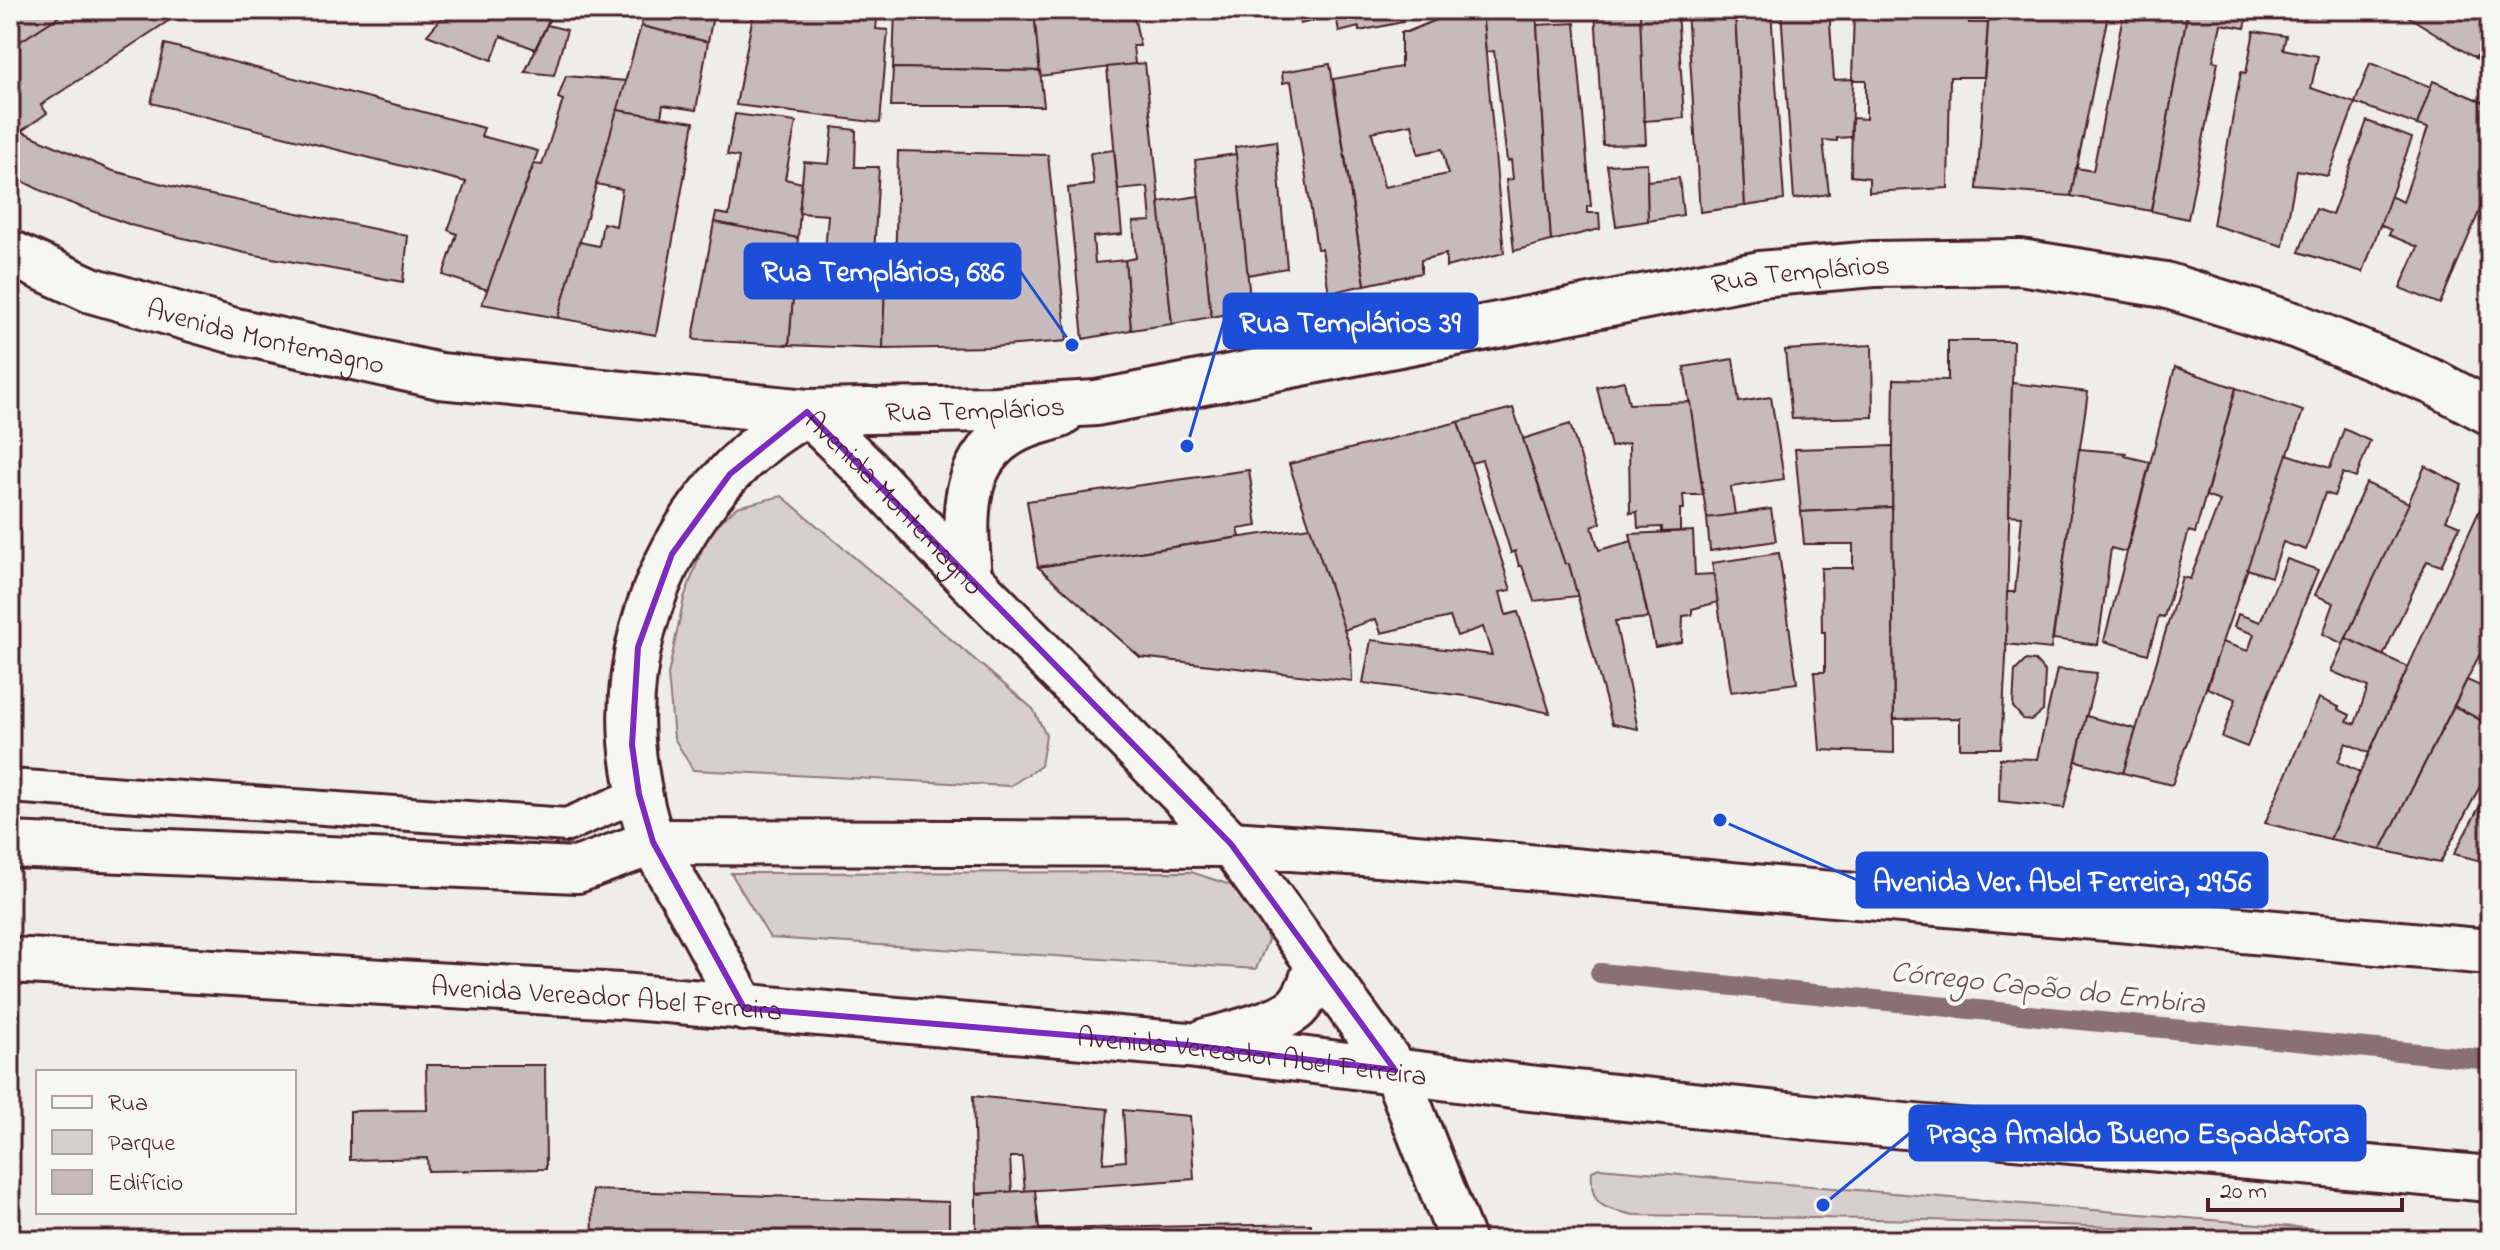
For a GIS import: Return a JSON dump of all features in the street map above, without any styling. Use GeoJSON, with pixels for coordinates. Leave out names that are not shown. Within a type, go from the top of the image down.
{"type":"FeatureCollection","features":[{"type":"Feature","properties":{"kind":"main road","name":"Avenida Montemagno"},"geometry":{"type":"LineString","coordinates":[[10,253],[91,290],[217,326],[440,376],[807,412],[1231,844],[1395,1070],[1462,1240]]}},
{"type":"Feature","properties":{"kind":"main road","name":"Rua Templários"},"geometry":{"type":"LineString","coordinates":[[969,579],[965,516],[970,485],[993,446],[1018,429],[1096,403],[1760,274],[1874,264],[2020,262],[2165,285],[2297,326],[2435,383],[2490,412]]}},
{"type":"Feature","properties":{"kind":"main road","name":"Rua Templários"},"geometry":{"type":"LineString","coordinates":[[807,412],[995,409],[1096,403]]}},
{"type":"Feature","properties":{"kind":"main road"},"geometry":{"type":"LineString","coordinates":[[744,1008],[653,842],[639,794],[632,745],[632,696],[638,647],[652,599],[672,554],[698,512],[730,474],[766,440],[807,412]]}},
{"type":"Feature","properties":{"kind":"main road"},"geometry":{"type":"LineString","coordinates":[[10,845],[577,870],[653,842],[1231,844],[1392,855],[2490,952]]}},
{"type":"Feature","properties":{"kind":"main road","name":"Avenida Vereador Abel Ferreira"},"geometry":{"type":"LineString","coordinates":[[10,960],[620,996],[1188,1045],[1529,1088],[1816,1118],[2490,1179]]}},
{"type":"Feature","properties":{"kind":"main road"},"geometry":{"type":"LineString","coordinates":[[1188,1045],[1246,1031],[1294,1009],[1312,985],[1317,963]]}},
{"type":"Feature","properties":{"kind":"lane"},"geometry":{"type":"LineString","coordinates":[[10,786],[567,825],[639,794]]}},
{"type":"Feature","properties":{"kind":"highlighted area"},"geometry":{"type":"Polygon","coordinates":[[[807,412],[1231,844],[1395,1070],[1188,1045],[744,1008],[653,842],[639,794],[632,745],[638,647],[672,554],[730,474],[807,412]]]}},
{"type":"Feature","properties":{"kind":"green space"},"geometry":{"type":"Polygon","coordinates":[[[782,496],[1033,709],[1046,735],[1041,766],[1010,786],[693,770],[674,738],[668,675],[684,598],[708,533],[737,507],[782,496]]]}},
{"type":"Feature","properties":{"kind":"green space"},"geometry":{"type":"Polygon","coordinates":[[[1191,872],[1230,885],[1256,908],[1268,940],[1256,969],[770,938],[731,873],[1191,872]]]}},
{"type":"Feature","properties":{"kind":"green space"},"geometry":{"type":"Polygon","coordinates":[[[1599,1168],[2447,1240],[2257,1240],[2163,1229],[1930,1220],[1634,1215],[1614,1210],[1596,1199],[1592,1171],[1599,1168]]]}},
{"type":"Feature","properties":{"kind":"building"},"geometry":{"type":"Polygon","coordinates":[[[10,10],[69,10],[10,48],[10,10]]]}},
{"type":"Feature","properties":{"kind":"building"},"geometry":{"type":"Polygon","coordinates":[[[69,10],[182,12],[41,105],[47,113],[10,139],[10,48],[69,10]]]}},
{"type":"Feature","properties":{"kind":"building"},"geometry":{"type":"Polygon","coordinates":[[[448,10],[456,10],[467,17],[470,10],[554,10],[535,49],[501,36],[492,60],[427,35],[448,10]]]}},
{"type":"Feature","properties":{"kind":"building"},"geometry":{"type":"Polygon","coordinates":[[[646,10],[714,10],[708,42],[641,26],[646,10]]]}},
{"type":"Feature","properties":{"kind":"building"},"geometry":{"type":"Polygon","coordinates":[[[754,10],[878,10],[876,29],[888,30],[880,123],[736,105],[754,10]]]}},
{"type":"Feature","properties":{"kind":"building"},"geometry":{"type":"Polygon","coordinates":[[[895,10],[1034,10],[1040,71],[893,68],[895,10]]]}},
{"type":"Feature","properties":{"kind":"building"},"geometry":{"type":"Polygon","coordinates":[[[1034,10],[1133,10],[1140,46],[1133,46],[1135,64],[1040,76],[1034,10]]]}},
{"type":"Feature","properties":{"kind":"building"},"geometry":{"type":"Polygon","coordinates":[[[1296,10],[1398,10],[1403,22],[1339,32],[1336,15],[1300,24],[1296,10]]]}},
{"type":"Feature","properties":{"kind":"building"},"geometry":{"type":"Polygon","coordinates":[[[1460,10],[1482,10],[1504,253],[1446,267],[1446,254],[1421,260],[1421,273],[1365,285],[1333,79],[1401,67],[1401,32],[1460,10]],[[1412,124],[1372,132],[1384,187],[1448,174],[1442,149],[1418,154],[1412,124]]]}},
{"type":"Feature","properties":{"kind":"building"},"geometry":{"type":"Polygon","coordinates":[[[1482,10],[1536,10],[1551,241],[1514,251],[1506,180],[1513,179],[1511,160],[1507,161],[1494,51],[1486,52],[1482,10]]]}},
{"type":"Feature","properties":{"kind":"building"},"geometry":{"type":"Polygon","coordinates":[[[1595,10],[1640,10],[1646,144],[1603,145],[1595,10]]]}},
{"type":"Feature","properties":{"kind":"building"},"geometry":{"type":"Polygon","coordinates":[[[1640,10],[1677,10],[1684,118],[1644,121],[1640,10]]]}},
{"type":"Feature","properties":{"kind":"building"},"geometry":{"type":"Polygon","coordinates":[[[1687,10],[1735,10],[1745,206],[1700,212],[1687,10]]]}},
{"type":"Feature","properties":{"kind":"building"},"geometry":{"type":"Polygon","coordinates":[[[1735,10],[1771,10],[1784,200],[1745,206],[1735,10]]]}},
{"type":"Feature","properties":{"kind":"building"},"geometry":{"type":"Polygon","coordinates":[[[1781,10],[1829,10],[1834,80],[1853,79],[1851,137],[1837,138],[1837,141],[1823,140],[1829,194],[1794,199],[1781,10]]]}},
{"type":"Feature","properties":{"kind":"building"},"geometry":{"type":"Polygon","coordinates":[[[1854,10],[1969,10],[1969,23],[1988,23],[1984,77],[1950,77],[1948,188],[1869,192],[1869,178],[1851,176],[1852,118],[1866,119],[1866,80],[1852,80],[1854,10]]]}},
{"type":"Feature","properties":{"kind":"building"},"geometry":{"type":"Polygon","coordinates":[[[1989,10],[2109,10],[2071,196],[1977,189],[1989,10]]]}},
{"type":"Feature","properties":{"kind":"building"},"geometry":{"type":"Polygon","coordinates":[[[2124,10],[2188,10],[2151,211],[2071,196],[2076,168],[2093,171],[2124,10]]]}},
{"type":"Feature","properties":{"kind":"building"},"geometry":{"type":"Polygon","coordinates":[[[2188,10],[2249,10],[2245,28],[2221,24],[2213,61],[2218,62],[2188,219],[2151,211],[2188,10]]]}},
{"type":"Feature","properties":{"kind":"building"},"geometry":{"type":"Polygon","coordinates":[[[2398,10],[2490,10],[2490,43],[2475,58],[2398,10]]]}},
{"type":"Feature","properties":{"kind":"building"},"geometry":{"type":"Polygon","coordinates":[[[1575,23],[1591,206],[1587,206],[1587,213],[1599,213],[1600,229],[1551,241],[1537,25],[1575,23]]]}},
{"type":"Feature","properties":{"kind":"building"},"geometry":{"type":"Polygon","coordinates":[[[547,25],[567,30],[554,75],[525,72],[547,25]]]}},
{"type":"Feature","properties":{"kind":"building"},"geometry":{"type":"Polygon","coordinates":[[[641,26],[708,42],[696,110],[663,105],[661,117],[617,110],[641,26]]]}},
{"type":"Feature","properties":{"kind":"building"},"geometry":{"type":"Polygon","coordinates":[[[2254,31],[2286,36],[2283,49],[2318,56],[2311,88],[2355,103],[2328,176],[2297,170],[2283,246],[2213,225],[2241,72],[2246,73],[2254,31]]]}},
{"type":"Feature","properties":{"kind":"building"},"geometry":{"type":"Polygon","coordinates":[[[2490,43],[2490,65],[2475,58],[2490,43]]]}},
{"type":"Feature","properties":{"kind":"building"},"geometry":{"type":"Polygon","coordinates":[[[165,44],[484,128],[481,136],[538,151],[488,290],[443,275],[457,234],[448,230],[466,182],[151,103],[165,44]]]}},
{"type":"Feature","properties":{"kind":"building"},"geometry":{"type":"Polygon","coordinates":[[[1145,63],[1172,324],[1131,330],[1125,260],[1136,258],[1133,222],[1151,221],[1148,187],[1118,190],[1107,67],[1145,63]]]}},
{"type":"Feature","properties":{"kind":"building"},"geometry":{"type":"Polygon","coordinates":[[[2370,63],[2431,87],[2417,125],[2355,103],[2370,63]]]}},
{"type":"Feature","properties":{"kind":"building"},"geometry":{"type":"Polygon","coordinates":[[[1330,64],[1365,285],[1329,293],[1322,249],[1317,249],[1291,81],[1283,83],[1282,72],[1330,64]]]}},
{"type":"Feature","properties":{"kind":"building"},"geometry":{"type":"Polygon","coordinates":[[[893,68],[1040,71],[1044,106],[891,106],[893,68]]]}},
{"type":"Feature","properties":{"kind":"building"},"geometry":{"type":"Polygon","coordinates":[[[566,76],[626,81],[558,318],[482,304],[534,164],[542,165],[563,100],[558,98],[566,76]]]}},
{"type":"Feature","properties":{"kind":"building"},"geometry":{"type":"Polygon","coordinates":[[[2433,81],[2490,105],[2490,186],[2440,304],[2400,288],[2418,247],[2389,235],[2391,230],[2380,225],[2390,196],[2403,202],[2428,128],[2417,125],[2433,81]]]}},
{"type":"Feature","properties":{"kind":"building"},"geometry":{"type":"Polygon","coordinates":[[[617,110],[694,122],[656,335],[558,318],[579,242],[599,246],[603,223],[616,226],[622,189],[596,184],[617,110]]]}},
{"type":"Feature","properties":{"kind":"building"},"geometry":{"type":"Polygon","coordinates":[[[735,114],[796,122],[785,179],[802,183],[798,238],[714,222],[716,213],[729,215],[739,157],[727,155],[735,114]]]}},
{"type":"Feature","properties":{"kind":"building"},"geometry":{"type":"Polygon","coordinates":[[[2367,121],[2412,138],[2363,272],[2299,252],[2316,209],[2332,215],[2367,121]]]}},
{"type":"Feature","properties":{"kind":"building"},"geometry":{"type":"Polygon","coordinates":[[[833,127],[856,130],[855,167],[879,167],[872,290],[885,290],[883,349],[789,345],[793,293],[802,294],[805,262],[824,264],[828,215],[799,213],[804,162],[829,164],[833,127]]]}},
{"type":"Feature","properties":{"kind":"building"},"geometry":{"type":"Polygon","coordinates":[[[21,131],[110,170],[178,188],[408,236],[403,282],[245,253],[134,226],[54,197],[10,175],[10,139],[21,131]]]}},
{"type":"Feature","properties":{"kind":"building"},"geometry":{"type":"Polygon","coordinates":[[[1276,141],[1287,268],[1247,275],[1235,147],[1276,141]]]}},
{"type":"Feature","properties":{"kind":"building"},"geometry":{"type":"Polygon","coordinates":[[[1114,150],[1122,234],[1093,237],[1095,263],[1125,260],[1131,330],[1083,339],[1068,188],[1094,185],[1090,153],[1114,150]]]}},
{"type":"Feature","properties":{"kind":"building"},"geometry":{"type":"Polygon","coordinates":[[[898,151],[1048,155],[1067,341],[991,347],[883,349],[885,276],[895,276],[898,151]]]}},
{"type":"Feature","properties":{"kind":"building"},"geometry":{"type":"Polygon","coordinates":[[[1236,154],[1251,310],[1211,317],[1195,160],[1236,154]]]}},
{"type":"Feature","properties":{"kind":"building"},"geometry":{"type":"Polygon","coordinates":[[[1647,163],[1648,221],[1616,226],[1607,165],[1647,163]]]}},
{"type":"Feature","properties":{"kind":"building"},"geometry":{"type":"Polygon","coordinates":[[[1679,178],[1683,215],[1648,221],[1647,181],[1679,178]]]}},
{"type":"Feature","properties":{"kind":"building"},"geometry":{"type":"Polygon","coordinates":[[[1199,196],[1211,317],[1172,324],[1159,202],[1199,196]]]}},
{"type":"Feature","properties":{"kind":"building"},"geometry":{"type":"Polygon","coordinates":[[[714,222],[798,238],[789,345],[693,338],[714,222]]]}},
{"type":"Feature","properties":{"kind":"building"},"geometry":{"type":"Polygon","coordinates":[[[2490,258],[2490,281],[2480,277],[2490,258]]]}},
{"type":"Feature","properties":{"kind":"building"},"geometry":{"type":"Polygon","coordinates":[[[1948,341],[2013,341],[2001,748],[1960,748],[1960,718],[1894,719],[1894,379],[1948,380],[1948,341]]]}},
{"type":"Feature","properties":{"kind":"building"},"geometry":{"type":"Polygon","coordinates":[[[1872,345],[1873,417],[1792,419],[1785,350],[1872,345]]]}},
{"type":"Feature","properties":{"kind":"building"},"geometry":{"type":"Polygon","coordinates":[[[1733,359],[1739,402],[1771,397],[1784,479],[1731,487],[1735,515],[1707,518],[1684,367],[1733,359]]]}},
{"type":"Feature","properties":{"kind":"building"},"geometry":{"type":"Polygon","coordinates":[[[2175,367],[2236,388],[2195,533],[2189,531],[2164,617],[2159,616],[2148,654],[2104,641],[2175,367]]]}},
{"type":"Feature","properties":{"kind":"building"},"geometry":{"type":"Polygon","coordinates":[[[1624,381],[1629,404],[1690,402],[1703,495],[1683,495],[1680,531],[1662,532],[1662,527],[1638,528],[1637,512],[1630,513],[1629,443],[1611,447],[1597,387],[1624,381]]]}},
{"type":"Feature","properties":{"kind":"building"},"geometry":{"type":"Polygon","coordinates":[[[2012,383],[2088,392],[2051,649],[2006,644],[2007,592],[2015,592],[2022,516],[2009,515],[2012,383]]]}},
{"type":"Feature","properties":{"kind":"building"},"geometry":{"type":"Polygon","coordinates":[[[2236,388],[2303,411],[2172,785],[2123,773],[2182,577],[2190,579],[2220,501],[2206,496],[2236,388]]]}},
{"type":"Feature","properties":{"kind":"building"},"geometry":{"type":"Polygon","coordinates":[[[1513,408],[1578,596],[1534,601],[1515,551],[1511,553],[1482,460],[1471,463],[1458,422],[1513,408]]]}},
{"type":"Feature","properties":{"kind":"building"},"geometry":{"type":"Polygon","coordinates":[[[1458,422],[1511,590],[1500,592],[1506,615],[1518,612],[1550,713],[1473,697],[1363,683],[1371,640],[1492,655],[1483,627],[1457,636],[1450,617],[1381,633],[1376,619],[1344,630],[1289,464],[1458,422]]]}},
{"type":"Feature","properties":{"kind":"building"},"geometry":{"type":"Polygon","coordinates":[[[1570,424],[1601,523],[1592,527],[1599,550],[1632,541],[1648,618],[1615,621],[1638,729],[1612,724],[1569,564],[1565,564],[1523,439],[1570,424]]]}},
{"type":"Feature","properties":{"kind":"building"},"geometry":{"type":"Polygon","coordinates":[[[2344,429],[2370,441],[2356,478],[2343,473],[2334,496],[2325,493],[2306,550],[2283,542],[2271,577],[2247,569],[2287,454],[2330,468],[2344,429]]]}},
{"type":"Feature","properties":{"kind":"building"},"geometry":{"type":"Polygon","coordinates":[[[1893,446],[1892,507],[1801,512],[1795,449],[1893,446]]]}},
{"type":"Feature","properties":{"kind":"building"},"geometry":{"type":"Polygon","coordinates":[[[2079,449],[2126,453],[2125,456],[2150,462],[2126,552],[2111,548],[2098,645],[2053,639],[2079,449]]]}},
{"type":"Feature","properties":{"kind":"building"},"geometry":{"type":"Polygon","coordinates":[[[2425,466],[2462,485],[2446,520],[2460,526],[2441,566],[2427,561],[2383,656],[2346,638],[2425,466]]]}},
{"type":"Feature","properties":{"kind":"building"},"geometry":{"type":"Polygon","coordinates":[[[1249,470],[1257,526],[1238,529],[1240,537],[1038,567],[1027,501],[1249,470]]]}},
{"type":"Feature","properties":{"kind":"building"},"geometry":{"type":"Polygon","coordinates":[[[2366,483],[2409,503],[2343,644],[2323,634],[2334,603],[2315,595],[2366,483]]]}},
{"type":"Feature","properties":{"kind":"building"},"geometry":{"type":"Polygon","coordinates":[[[2485,498],[2490,501],[2490,634],[2381,850],[2330,839],[2485,498]]]}},
{"type":"Feature","properties":{"kind":"building"},"geometry":{"type":"Polygon","coordinates":[[[1892,507],[1894,753],[1820,750],[1814,672],[1825,672],[1821,568],[1853,568],[1853,544],[1804,544],[1801,512],[1892,507]]]}},
{"type":"Feature","properties":{"kind":"building"},"geometry":{"type":"Polygon","coordinates":[[[1771,509],[1776,541],[1710,551],[1707,518],[1771,509]]]}},
{"type":"Feature","properties":{"kind":"building"},"geometry":{"type":"Polygon","coordinates":[[[1310,527],[1351,650],[1352,681],[1140,657],[1038,567],[1310,527]]]}},
{"type":"Feature","properties":{"kind":"building"},"geometry":{"type":"Polygon","coordinates":[[[1693,531],[1695,575],[1714,574],[1718,602],[1692,609],[1692,615],[1683,616],[1682,642],[1655,647],[1630,534],[1693,531]]]}},
{"type":"Feature","properties":{"kind":"building"},"geometry":{"type":"Polygon","coordinates":[[[1779,553],[1797,683],[1731,692],[1712,563],[1779,553]]]}},
{"type":"Feature","properties":{"kind":"building"},"geometry":{"type":"Polygon","coordinates":[[[2287,559],[2318,570],[2247,747],[2222,737],[2236,699],[2207,688],[2222,642],[2248,651],[2254,634],[2234,627],[2238,614],[2260,622],[2287,559]]]}},
{"type":"Feature","properties":{"kind":"building"},"geometry":{"type":"Polygon","coordinates":[[[2346,638],[2408,667],[2369,753],[2346,743],[2338,762],[2360,772],[2330,839],[2265,823],[2319,698],[2339,707],[2350,715],[2347,721],[2355,724],[2368,687],[2331,671],[2346,638]]]}},
{"type":"Feature","properties":{"kind":"building"},"geometry":{"type":"Polygon","coordinates":[[[2026,660],[2035,661],[2045,672],[2043,711],[2032,720],[2023,719],[2013,707],[2015,671],[2026,660]]]}},
{"type":"Feature","properties":{"kind":"building"},"geometry":{"type":"Polygon","coordinates":[[[2490,665],[2490,725],[2454,706],[2467,680],[2480,686],[2490,665]]]}},
{"type":"Feature","properties":{"kind":"building"},"geometry":{"type":"Polygon","coordinates":[[[2057,669],[2097,673],[2064,808],[1999,801],[2000,758],[2037,759],[2057,669]]]}},
{"type":"Feature","properties":{"kind":"building"},"geometry":{"type":"Polygon","coordinates":[[[2454,706],[2490,725],[2490,767],[2440,863],[2381,850],[2454,706]]]}},
{"type":"Feature","properties":{"kind":"building"},"geometry":{"type":"Polygon","coordinates":[[[2086,716],[2136,729],[2123,773],[2076,761],[2086,716]]]}},
{"type":"Feature","properties":{"kind":"building"},"geometry":{"type":"Polygon","coordinates":[[[2490,787],[2490,863],[2454,854],[2490,787]]]}},
{"type":"Feature","properties":{"kind":"building"},"geometry":{"type":"Polygon","coordinates":[[[426,1065],[545,1065],[546,1169],[428,1171],[427,1158],[350,1160],[350,1111],[427,1110],[426,1065]]]}},
{"type":"Feature","properties":{"kind":"building"},"geometry":{"type":"Polygon","coordinates":[[[973,1096],[1108,1109],[1103,1163],[1126,1161],[1123,1110],[1190,1116],[1194,1179],[1025,1191],[1022,1157],[1010,1157],[1012,1192],[976,1194],[973,1096]]]}},
{"type":"Feature","properties":{"kind":"building"},"geometry":{"type":"Polygon","coordinates":[[[592,1190],[949,1202],[949,1240],[593,1240],[592,1190]]]}},
{"type":"Feature","properties":{"kind":"building"},"geometry":{"type":"Polygon","coordinates":[[[1035,1190],[1039,1229],[1311,1224],[1311,1240],[976,1238],[976,1194],[1035,1190]]]}},
{"type":"Feature","properties":{"kind":"waterway","name":"Córrego Capão do Embira"},"geometry":{"type":"LineString","coordinates":[[1600,973],[2490,1060]]}},
{"type":"Feature","properties":{"kind":"place","name":"Rua Templários, 686"},"geometry":{"type":"Point","coordinates":[1072,345]}},
{"type":"Feature","properties":{"kind":"place","name":"Rua Templários 39"},"geometry":{"type":"Point","coordinates":[1187,446]}},
{"type":"Feature","properties":{"kind":"place","name":"Avenida Ver. Abel Ferreira, 2956"},"geometry":{"type":"Point","coordinates":[1720,820]}},
{"type":"Feature","properties":{"kind":"place","name":"Praça Arnaldo Bueno Espadafora"},"geometry":{"type":"Point","coordinates":[1823,1205]}}]}
